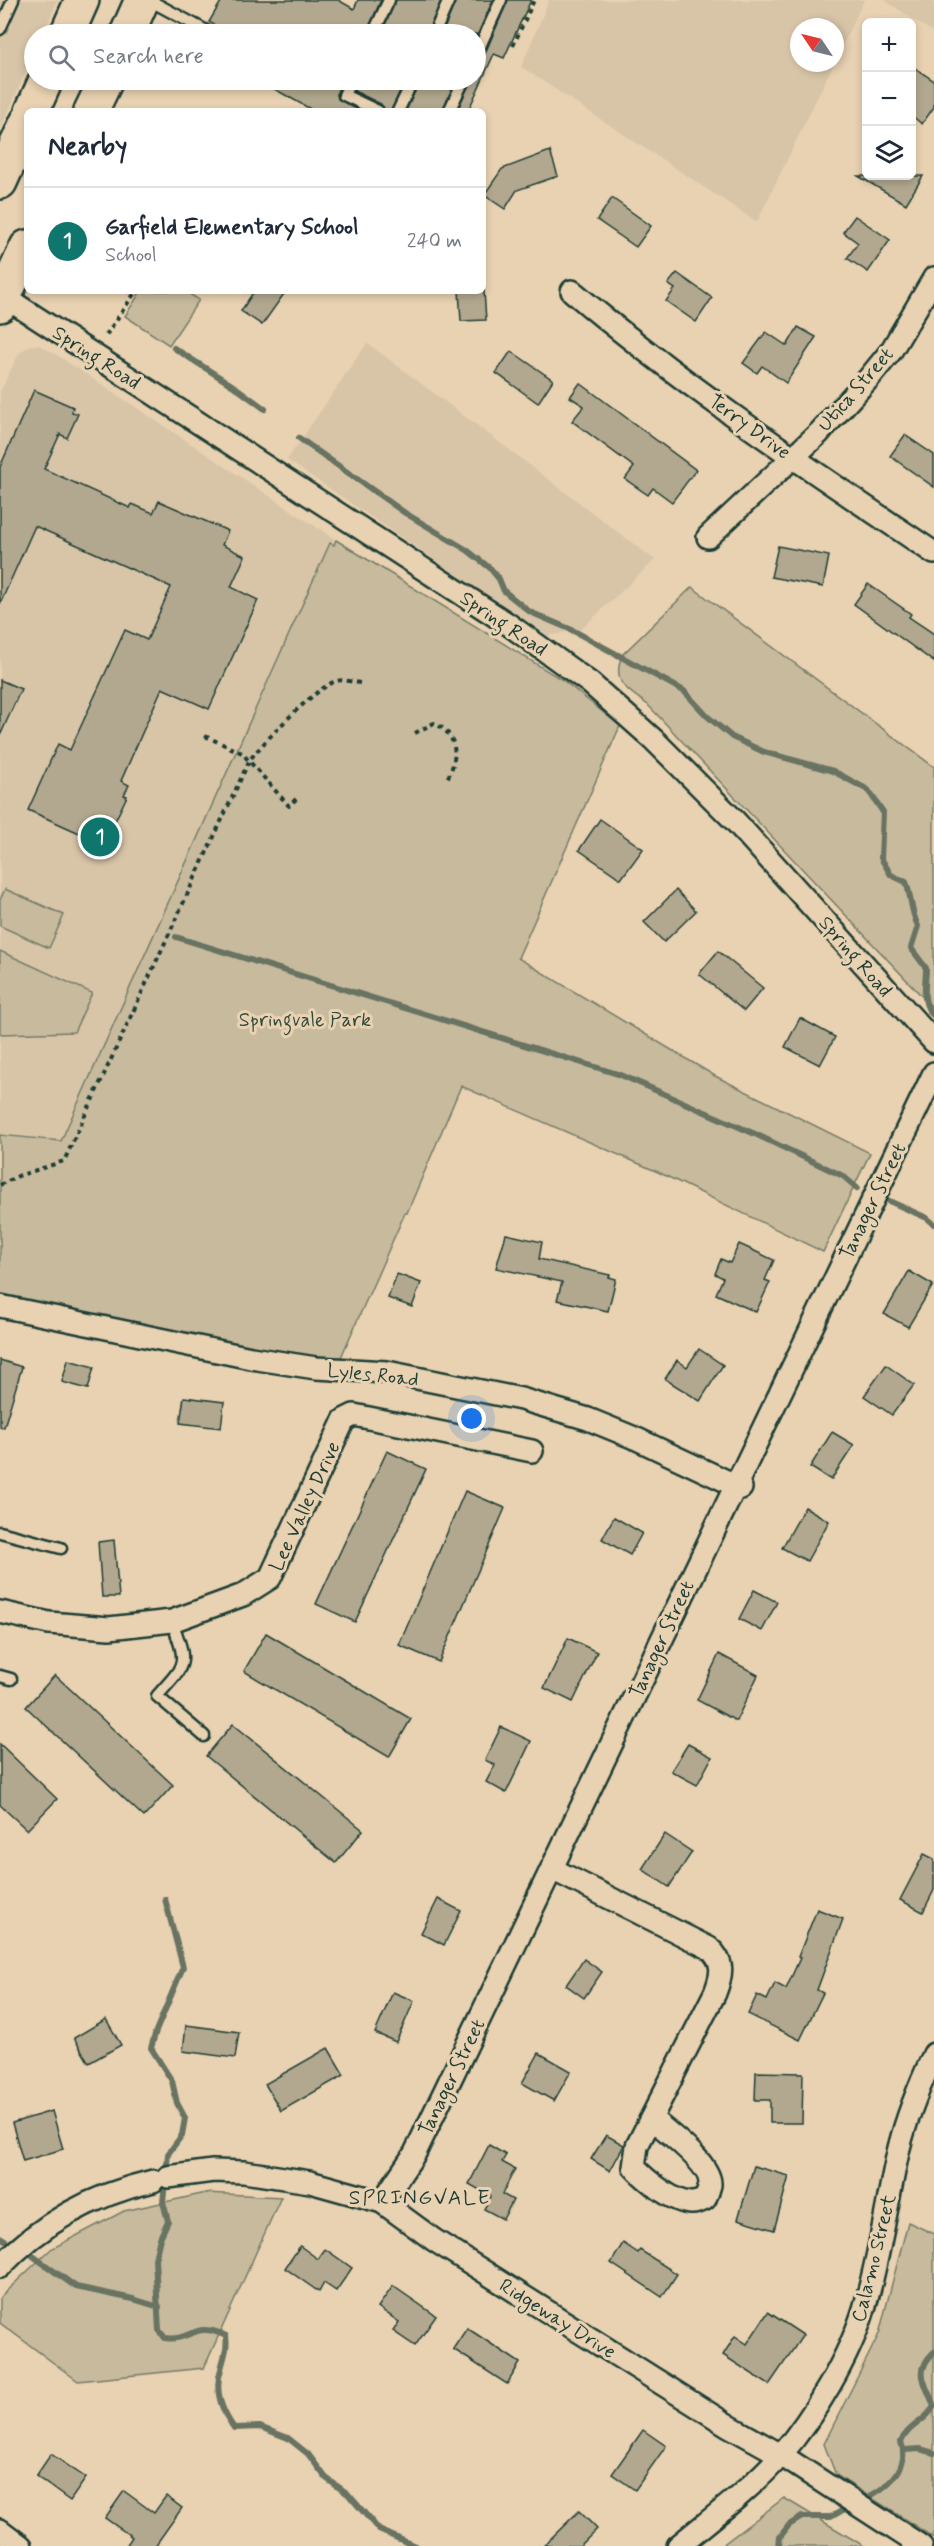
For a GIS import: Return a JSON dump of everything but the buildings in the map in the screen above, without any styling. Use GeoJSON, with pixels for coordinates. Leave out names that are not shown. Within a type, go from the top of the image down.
{"type":"FeatureCollection","features":[{"type":"Feature","properties":{"kind":"main road"},"geometry":{"type":"LineString","coordinates":[[71,24],[82,0]]}},
{"type":"Feature","properties":{"kind":"main road"},"geometry":{"type":"LineString","coordinates":[[131,24],[141,0]]}},
{"type":"Feature","properties":{"kind":"main road"},"geometry":{"type":"LineString","coordinates":[[33,108],[41,90]]}},
{"type":"Feature","properties":{"kind":"main road"},"geometry":{"type":"LineString","coordinates":[[92,108],[101,90]]}},
{"type":"Feature","properties":{"kind":"main road"},"geometry":{"type":"LineString","coordinates":[[0,182],[24,129]]}},
{"type":"Feature","properties":{"kind":"main road"},"geometry":{"type":"LineString","coordinates":[[1,298],[24,253]]}},
{"type":"Feature","properties":{"kind":"street","name":"Utica Street"},"geometry":{"type":"LineString","coordinates":[[708,537],[819,433],[891,351],[934,278]]}},
{"type":"Feature","properties":{"kind":"street","name":"Terry Drive"},"geometry":{"type":"LineString","coordinates":[[572,291],[618,330],[792,458],[934,554]]}},
{"type":"Feature","properties":{"kind":"street","name":"Spring Road"},"geometry":{"type":"LineString","coordinates":[[1,298],[508,624],[590,684],[654,740],[735,821],[934,1042]]}},
{"type":"Feature","properties":{"kind":"street","name":"Tanager Street"},"geometry":{"type":"LineString","coordinates":[[382,2202],[415,2153],[738,1486],[934,1073]]}},
{"type":"Feature","properties":{"kind":"street","name":"Lyles Road"},"geometry":{"type":"LineString","coordinates":[[0,1306],[251,1358],[316,1368],[387,1372],[521,1399],[588,1419],[738,1486]]}},
{"type":"Feature","properties":{"kind":"street","name":"Lee Valley Drive"},"geometry":{"type":"LineString","coordinates":[[0,1612],[49,1623],[109,1628],[172,1621],[243,1595],[270,1578],[344,1420],[354,1415],[532,1451]]}},
{"type":"Feature","properties":{"kind":"street"},"geometry":{"type":"LineString","coordinates":[[552,1869],[709,1948],[720,1963],[722,1975],[715,1993],[652,2119]]}},
{"type":"Feature","properties":{"kind":"street","name":"Calamo Street"},"geometry":{"type":"LineString","coordinates":[[678,2546],[751,2484],[781,2455],[817,2404],[837,2370],[863,2310],[900,2146],[910,2111],[934,2054]]}},
{"type":"Feature","properties":{"kind":"street","name":"Ridgeway Drive"},"geometry":{"type":"LineString","coordinates":[[0,2267],[39,2231],[70,2211],[120,2188],[160,2179],[213,2172],[244,2172],[310,2182],[382,2202],[434,2240],[729,2426],[781,2455],[921,2546]]}},
{"type":"Feature","properties":{"kind":"street"},"geometry":{"type":"LineString","coordinates":[[0,2530],[21,2546]]}},
{"type":"Feature","properties":{"kind":"lane"},"geometry":{"type":"LineString","coordinates":[[0,29],[13,0]]}},
{"type":"Feature","properties":{"kind":"lane"},"geometry":{"type":"LineString","coordinates":[[149,0],[195,24]]}},
{"type":"Feature","properties":{"kind":"lane"},"geometry":{"type":"LineString","coordinates":[[378,24],[389,0]]}},
{"type":"Feature","properties":{"kind":"lane"},"geometry":{"type":"LineString","coordinates":[[438,24],[449,0]]}},
{"type":"Feature","properties":{"kind":"lane"},"geometry":{"type":"LineString","coordinates":[[486,33],[501,0]]}},
{"type":"Feature","properties":{"kind":"lane"},"geometry":{"type":"LineString","coordinates":[[346,90],[344,95],[372,108]]}},
{"type":"Feature","properties":{"kind":"lane"},"geometry":{"type":"LineString","coordinates":[[399,108],[408,90]]}},
{"type":"Feature","properties":{"kind":"lane"},"geometry":{"type":"LineString","coordinates":[[450,108],[459,90]]}},
{"type":"Feature","properties":{"kind":"lane"},"geometry":{"type":"LineString","coordinates":[[0,1532],[61,1548]]}},
{"type":"Feature","properties":{"kind":"lane"},"geometry":{"type":"LineString","coordinates":[[172,1621],[184,1655],[182,1669],[157,1696],[204,1736]]}},
{"type":"Feature","properties":{"kind":"path"},"geometry":{"type":"LineString","coordinates":[[513,46],[534,0]]}},
{"type":"Feature","properties":{"kind":"path"},"geometry":{"type":"LineString","coordinates":[[106,335],[134,294]]}},
{"type":"Feature","properties":{"kind":"path"},"geometry":{"type":"LineString","coordinates":[[0,1185],[18,1176],[64,1161],[249,761],[258,749],[309,699],[337,680],[360,683]]}},
{"type":"Feature","properties":{"kind":"path"},"geometry":{"type":"LineString","coordinates":[[415,734],[434,723],[443,727],[452,738],[456,749],[447,779]]}},
{"type":"Feature","properties":{"kind":"path"},"geometry":{"type":"LineString","coordinates":[[204,736],[242,753],[290,806],[296,799]]}},
{"type":"Feature","properties":{"kind":"shaded area"},"geometry":{"type":"Polygon","coordinates":[[[0,0],[58,0],[47,24],[24,24],[24,76],[0,131],[0,0]]]}},
{"type":"Feature","properties":{"kind":"shaded area"},"geometry":{"type":"Polygon","coordinates":[[[549,0],[864,0],[844,42],[844,18],[790,18],[790,72],[830,72],[757,222],[521,67],[549,0]]]}},
{"type":"Feature","properties":{"kind":"shaded area"},"geometry":{"type":"Polygon","coordinates":[[[884,0],[934,0],[934,33],[916,21],[916,18],[911,18],[884,0]]]}},
{"type":"Feature","properties":{"kind":"shaded area"},"geometry":{"type":"Polygon","coordinates":[[[367,343],[655,560],[580,630],[547,636],[287,460],[367,343]]]}},
{"type":"Feature","properties":{"kind":"shaded area"},"geometry":{"type":"Polygon","coordinates":[[[31,345],[39,345],[57,355],[336,540],[61,1141],[0,1134],[0,392],[19,353],[31,345]]]}},
{"type":"Feature","properties":{"kind":"green space"},"geometry":{"type":"Polygon","coordinates":[[[139,294],[190,294],[199,300],[169,345],[125,316],[139,294]]]}},
{"type":"Feature","properties":{"kind":"green space","name":"Springvale Park"},"geometry":{"type":"Polygon","coordinates":[[[336,540],[564,681],[620,726],[518,958],[715,1076],[870,1153],[823,1252],[658,1172],[461,1086],[407,1213],[405,1213],[334,1373],[0,1303],[0,1135],[61,1141],[330,543],[334,545],[336,540]]]}},
{"type":"Feature","properties":{"kind":"green space"},"geometry":{"type":"Polygon","coordinates":[[[692,587],[934,767],[934,1009],[648,705],[628,690],[620,680],[619,665],[622,655],[692,587]]]}},
{"type":"Feature","properties":{"kind":"green space"},"geometry":{"type":"Polygon","coordinates":[[[5,889],[64,915],[49,948],[0,926],[0,900],[5,889]]]}},
{"type":"Feature","properties":{"kind":"green space"},"geometry":{"type":"Polygon","coordinates":[[[0,951],[92,993],[74,1032],[0,1034],[0,951]]]}},
{"type":"Feature","properties":{"kind":"green space"},"geometry":{"type":"Polygon","coordinates":[[[206,2193],[281,2197],[204,2368],[78,2381],[0,2323],[0,2297],[51,2249],[124,2211],[206,2193]]]}},
{"type":"Feature","properties":{"kind":"green space"},"geometry":{"type":"Polygon","coordinates":[[[908,2222],[934,2234],[934,2538],[836,2475],[824,2444],[879,2334],[908,2222]]]}},
{"type":"Feature","properties":{"kind":"green space"},"geometry":{"type":"Polygon","coordinates":[[[784,2498],[864,2546],[721,2546],[784,2498]]]}},
{"type":"Feature","properties":{"kind":"waterway"},"geometry":{"type":"LineString","coordinates":[[174,348],[265,409]]}},
{"type":"Feature","properties":{"kind":"waterway"},"geometry":{"type":"LineString","coordinates":[[299,438],[405,513],[467,550],[490,568],[499,579],[504,591],[530,612],[572,630],[684,691],[707,716],[732,737],[764,752],[833,771],[868,790],[883,812],[881,858],[891,875],[906,882],[908,888],[918,926],[911,948],[926,968],[925,1000],[934,1016]]}},
{"type":"Feature","properties":{"kind":"waterway"},"geometry":{"type":"LineString","coordinates":[[176,937],[621,1075],[843,1176],[857,1188]]}},
{"type":"Feature","properties":{"kind":"waterway"},"geometry":{"type":"LineString","coordinates":[[889,1201],[927,1218],[934,1224]]}},
{"type":"Feature","properties":{"kind":"waterway"},"geometry":{"type":"LineString","coordinates":[[165,1899],[183,1967],[151,2048],[172,2081],[177,2103],[185,2118],[182,2135],[168,2154],[163,2202],[168,2221],[160,2238],[155,2259],[159,2330],[165,2338],[181,2337],[206,2330],[226,2336],[226,2349],[218,2385],[222,2407],[234,2428],[260,2427],[288,2438],[308,2454],[326,2478],[348,2494],[379,2530],[415,2546]]}},
{"type":"Feature","properties":{"kind":"waterway"},"geometry":{"type":"LineString","coordinates":[[0,2237],[5,2240]]}},
{"type":"Feature","properties":{"kind":"waterway"},"geometry":{"type":"LineString","coordinates":[[33,2256],[76,2287],[159,2307]]}},
{"type":"Feature","properties":{"kind":"waterway"},"geometry":{"type":"LineString","coordinates":[[872,2495],[892,2480],[897,2473],[903,2459],[901,2442],[904,2436],[927,2416],[934,2406],[923,2378],[924,2366],[934,2352]]}},
{"type":"Feature","properties":{"kind":"waterway"},"geometry":{"type":"LineString","coordinates":[[904,2450],[920,2449],[934,2453]]}},
{"type":"Feature","properties":{"kind":"waterway"},"geometry":{"type":"LineString","coordinates":[[779,2546],[780,2537],[789,2525],[802,2517],[831,2517],[843,2510]]}},
{"type":"Feature","properties":{"kind":"place","name":"Garfield Elementary School"},"geometry":{"type":"Point","coordinates":[100,837]}},
{"type":"Feature","properties":{"kind":"district","name":"SPRINGVALE"},"geometry":{"type":"Point","coordinates":[420,2197]}}]}
